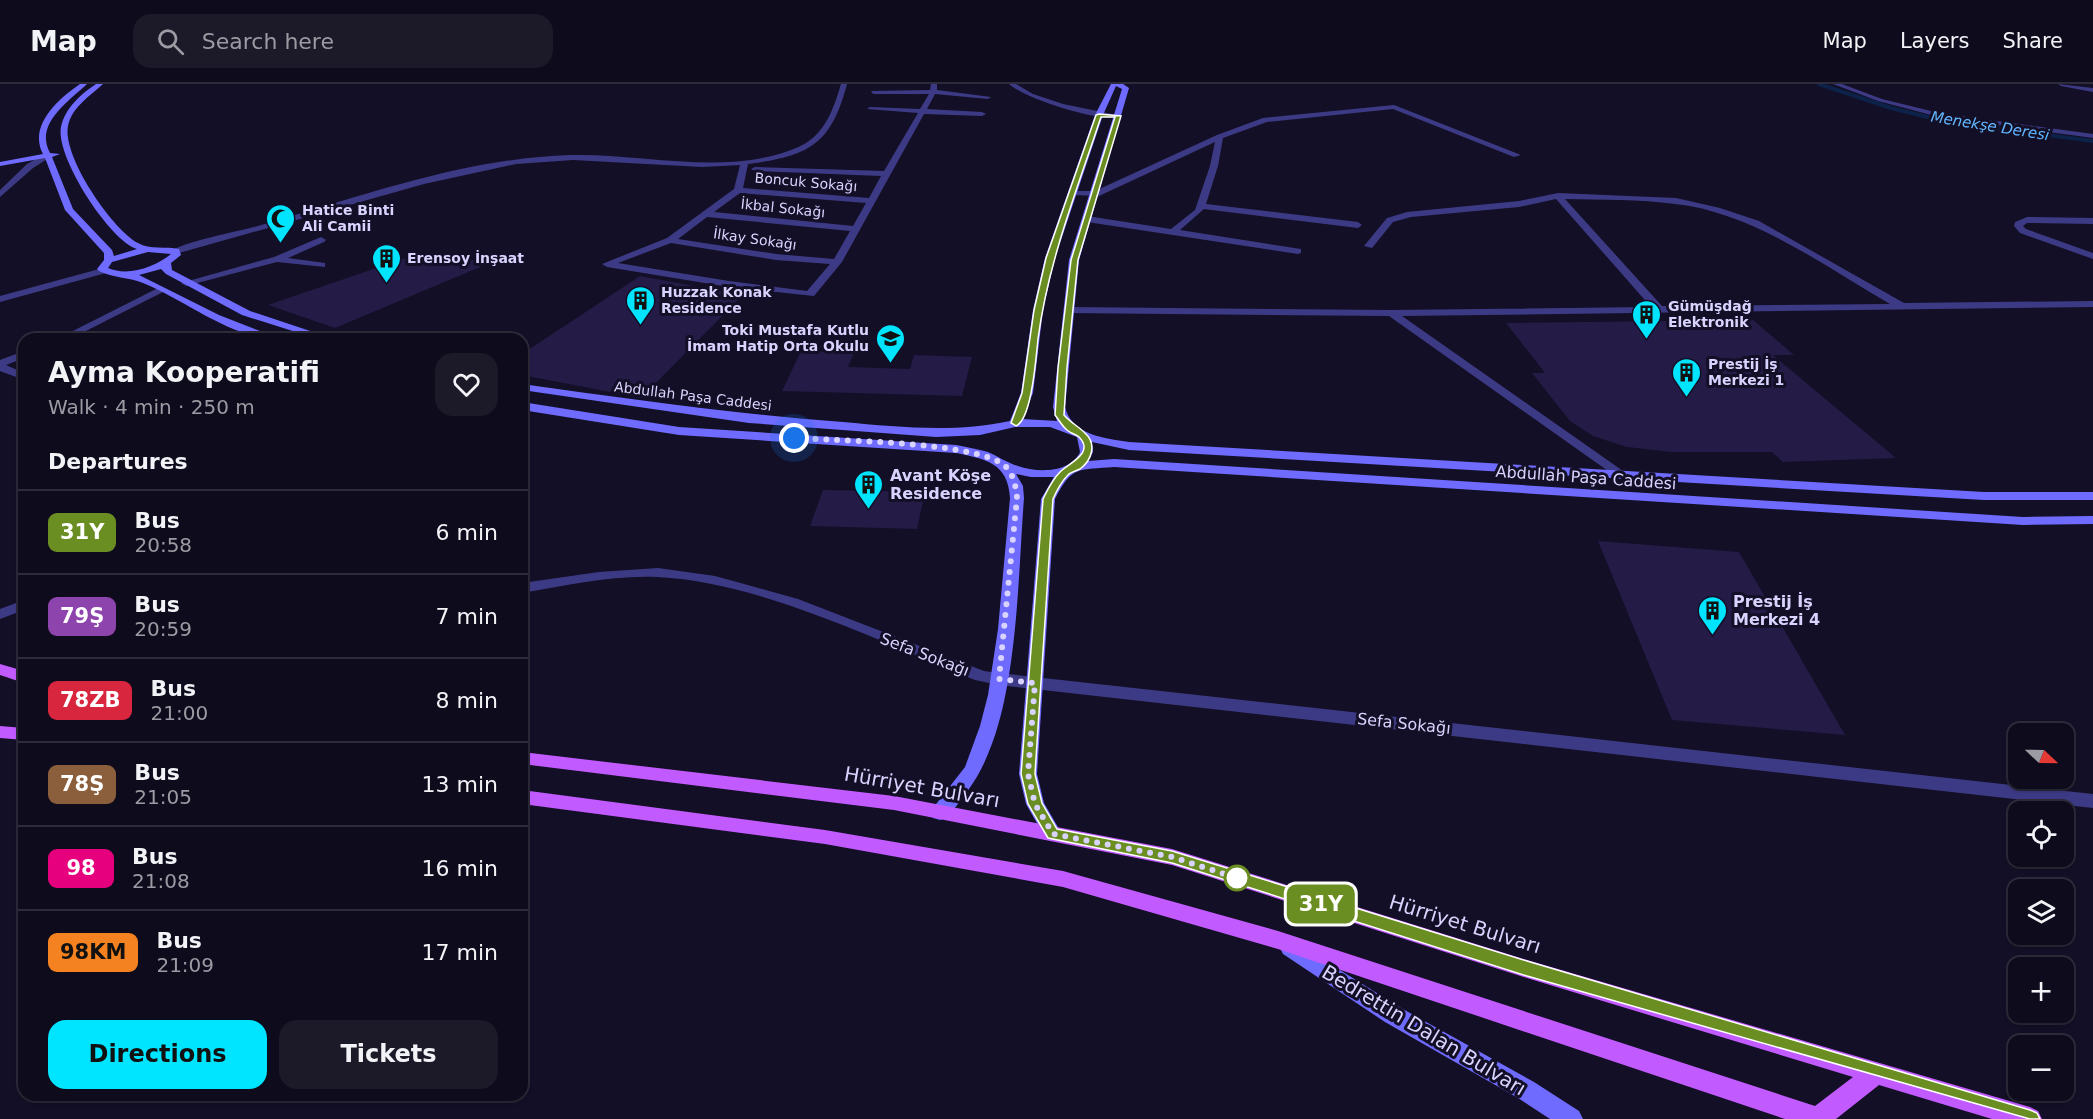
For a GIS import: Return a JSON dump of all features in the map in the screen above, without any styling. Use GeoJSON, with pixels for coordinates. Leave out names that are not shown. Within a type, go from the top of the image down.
{"type":"FeatureCollection","features":[{"type":"Feature","properties":{"kind":"main road"},"geometry":{"type":"LineString","coordinates":[[84,84],[69,93],[49,118],[42,140],[69,210],[109,252],[109,260]]}},
{"type":"Feature","properties":{"kind":"main road"},"geometry":{"type":"LineString","coordinates":[[100,84],[79,101],[68,117],[63,131],[67,149],[97,206],[131,242],[148,249],[176,251],[176,255],[166,263],[127,274]]}},
{"type":"Feature","properties":{"kind":"main road"},"geometry":{"type":"LineString","coordinates":[[940,813],[963,785],[978,757],[999,679],[1017,498],[1016,486],[1000,463],[990,442],[1010,425],[1027,393],[1038,310],[1050,258],[1099,115],[1116,84],[1126,88],[1096,194],[1074,260],[1059,407],[1062,420],[1088,444],[1088,453],[1056,483],[1048,499],[1028,774],[1035,804],[1053,834]]}},
{"type":"Feature","properties":{"kind":"main road"},"geometry":{"type":"LineString","coordinates":[[0,164],[67,149]]}},
{"type":"Feature","properties":{"kind":"main road"},"geometry":{"type":"LineString","coordinates":[[0,158],[46,153]]}},
{"type":"Feature","properties":{"kind":"main road"},"geometry":{"type":"LineString","coordinates":[[148,249],[109,260],[102,266],[103,271],[127,274],[215,317],[259,333]]}},
{"type":"Feature","properties":{"kind":"main road"},"geometry":{"type":"LineString","coordinates":[[166,263],[165,268],[186,283],[246,313],[310,333]]}},
{"type":"Feature","properties":{"kind":"main road","name":"Abdullah Paşa Caddesi"},"geometry":{"type":"LineString","coordinates":[[528,388],[748,420],[936,433],[1050,423],[1129,446],[1984,496],[2093,496]]}},
{"type":"Feature","properties":{"kind":"main road","name":"Abdullah Paşa Caddesi"},"geometry":{"type":"LineString","coordinates":[[528,407],[679,431],[956,449],[1032,473],[1114,463],[2023,521],[2093,520]]}},
{"type":"Feature","properties":{"kind":"main road"},"geometry":{"type":"LineString","coordinates":[[0,669],[18,675]]}},
{"type":"Feature","properties":{"kind":"main road"},"geometry":{"type":"LineString","coordinates":[[0,732],[18,734]]}},
{"type":"Feature","properties":{"kind":"main road","name":"Hürriyet Bulvarı"},"geometry":{"type":"LineString","coordinates":[[528,760],[894,803],[1172,857],[1527,969],[2030,1119]]}},
{"type":"Feature","properties":{"kind":"main road"},"geometry":{"type":"LineString","coordinates":[[528,798],[825,837],[1007,867],[1064,879],[1278,940],[1818,1119],[1875,1074]]}},
{"type":"Feature","properties":{"kind":"main road","name":"Bedrettin Dalan Bulvarı"},"geometry":{"type":"LineString","coordinates":[[1278,940],[1393,1015],[1526,1090],[1571,1119]]}},
{"type":"Feature","properties":{"kind":"street"},"geometry":{"type":"LineString","coordinates":[[744,166],[799,151],[817,141],[826,132],[836,112],[844,84]]}},
{"type":"Feature","properties":{"kind":"street"},"geometry":{"type":"LineString","coordinates":[[971,84],[983,86]]}},
{"type":"Feature","properties":{"kind":"street"},"geometry":{"type":"LineString","coordinates":[[1012,84],[1024,93],[1099,115],[1118,116]]}},
{"type":"Feature","properties":{"kind":"street"},"geometry":{"type":"LineString","coordinates":[[1836,84],[1880,100],[1939,115],[2093,136]]}},
{"type":"Feature","properties":{"kind":"street"},"geometry":{"type":"LineString","coordinates":[[2061,84],[2093,90]]}},
{"type":"Feature","properties":{"kind":"street"},"geometry":{"type":"LineString","coordinates":[[744,166],[738,190],[707,214],[670,240],[607,264],[729,284],[810,294],[837,262],[857,229],[934,88]]}},
{"type":"Feature","properties":{"kind":"street"},"geometry":{"type":"LineString","coordinates":[[873,92],[934,88],[988,97]]}},
{"type":"Feature","properties":{"kind":"street"},"geometry":{"type":"LineString","coordinates":[[1073,193],[1096,194],[1220,137],[1266,120],[1394,107],[1516,155]]}},
{"type":"Feature","properties":{"kind":"street"},"geometry":{"type":"LineString","coordinates":[[870,109],[982,114]]}},
{"type":"Feature","properties":{"kind":"street"},"geometry":{"type":"LineString","coordinates":[[1173,232],[1199,211],[1214,166],[1220,137]]}},
{"type":"Feature","properties":{"kind":"street"},"geometry":{"type":"LineString","coordinates":[[0,194],[46,153]]}},
{"type":"Feature","properties":{"kind":"street"},"geometry":{"type":"LineString","coordinates":[[176,251],[412,185],[510,162],[576,156],[700,165],[887,174]]}},
{"type":"Feature","properties":{"kind":"street","name":"Boncuk Sokağı"},"geometry":{"type":"LineString","coordinates":[[738,190],[872,201]]}},
{"type":"Feature","properties":{"kind":"street"},"geometry":{"type":"LineString","coordinates":[[1369,246],[1390,220],[1410,214],[1519,204],[1558,196],[1676,201],[1717,210],[1756,224],[1902,307]]}},
{"type":"Feature","properties":{"kind":"street"},"geometry":{"type":"LineString","coordinates":[[1558,196],[1660,310]]}},
{"type":"Feature","properties":{"kind":"street"},"geometry":{"type":"LineString","coordinates":[[1200,206],[1358,225]]}},
{"type":"Feature","properties":{"kind":"street","name":"İkbal Sokağı"},"geometry":{"type":"LineString","coordinates":[[707,214],[857,229]]}},
{"type":"Feature","properties":{"kind":"street"},"geometry":{"type":"LineString","coordinates":[[1088,219],[1298,251]]}},
{"type":"Feature","properties":{"kind":"street"},"geometry":{"type":"LineString","coordinates":[[2093,221],[2027,220],[2019,222],[2018,226],[2023,231],[2093,255]]}},
{"type":"Feature","properties":{"kind":"street"},"geometry":{"type":"LineString","coordinates":[[186,283],[277,259],[321,240]]}},
{"type":"Feature","properties":{"kind":"street","name":"İlkay Sokağı"},"geometry":{"type":"LineString","coordinates":[[670,240],[776,257],[837,262]]}},
{"type":"Feature","properties":{"kind":"street"},"geometry":{"type":"LineString","coordinates":[[277,259],[322,265]]}},
{"type":"Feature","properties":{"kind":"street"},"geometry":{"type":"LineString","coordinates":[[0,299],[103,271]]}},
{"type":"Feature","properties":{"kind":"street"},"geometry":{"type":"LineString","coordinates":[[74,333],[162,290]]}},
{"type":"Feature","properties":{"kind":"street"},"geometry":{"type":"LineString","coordinates":[[1068,310],[1391,313],[2093,304]]}},
{"type":"Feature","properties":{"kind":"street"},"geometry":{"type":"LineString","coordinates":[[1391,313],[1618,474]]}},
{"type":"Feature","properties":{"kind":"street"},"geometry":{"type":"LineString","coordinates":[[0,366],[18,357]]}},
{"type":"Feature","properties":{"kind":"street"},"geometry":{"type":"LineString","coordinates":[[0,366],[18,374]]}},
{"type":"Feature","properties":{"kind":"street","name":"Sefa Sokağı"},"geometry":{"type":"LineString","coordinates":[[528,587],[612,575],[674,574],[759,591],[981,676],[999,679],[2093,801]]}},
{"type":"Feature","properties":{"kind":"street"},"geometry":{"type":"LineString","coordinates":[[0,614],[18,607]]}},
{"type":"Feature","properties":{"kind":"building","name":"Erensoy İnşaat"},"geometry":{"type":"Polygon","coordinates":[[[417,254],[492,262],[335,328],[268,305],[417,254]]]}},
{"type":"Feature","properties":{"kind":"building","name":"Huzzak Konak Residence"},"geometry":{"type":"Polygon","coordinates":[[[640,276],[743,295],[641,398],[528,376],[528,350],[640,276]]]}},
{"type":"Feature","properties":{"kind":"building","name":"Prestij İş Merkezi 1"},"geometry":{"type":"Polygon","coordinates":[[[1753,320],[1794,355],[1773,355],[1896,458],[1783,462],[1772,452],[1671,452],[1627,447],[1593,436],[1570,421],[1532,373],[1545,373],[1506,323],[1753,320]]]}},
{"type":"Feature","properties":{"kind":"building","name":"Toki Mustafa Kutlu İmam Hatip Orta Okulu"},"geometry":{"type":"Polygon","coordinates":[[[801,351],[854,352],[848,367],[910,369],[914,355],[972,357],[962,396],[782,391],[801,351]]]}},
{"type":"Feature","properties":{"kind":"building","name":"Avant Köşe Residence"},"geometry":{"type":"Polygon","coordinates":[[[823,490],[925,492],[917,529],[810,526],[823,490]]]}},
{"type":"Feature","properties":{"kind":"building","name":"Prestij İş Merkezi 4"},"geometry":{"type":"Polygon","coordinates":[[[1598,541],[1739,552],[1845,735],[1672,720],[1598,541]]]}},
{"type":"Feature","properties":{"kind":"waterway","name":"Menekşe Deresi"},"geometry":{"type":"LineString","coordinates":[[1819,84],[1891,108],[1948,122],[2093,141]]}},
{"type":"Feature","properties":{"kind":"bus line","name":"31Y"},"geometry":{"type":"LineString","coordinates":[[1016,423],[1027,393],[1038,310],[1050,258],[1099,115],[1118,116],[1074,260],[1062,368],[1060,415],[1062,420],[1082,435],[1088,444],[1088,453],[1077,466],[1066,471],[1056,483],[1048,499],[1028,774],[1035,804],[1053,834],[1172,857],[1527,969],[2030,1119]]}},
{"type":"Feature","properties":{"kind":"place","name":"Hatice Binti Ali Camii"},"geometry":{"type":"Point","coordinates":[281,244]}},
{"type":"Feature","properties":{"kind":"place","name":"Erensoy İnşaat"},"geometry":{"type":"Point","coordinates":[386,284]}},
{"type":"Feature","properties":{"kind":"place","name":"Huzzak Konak Residence"},"geometry":{"type":"Point","coordinates":[640,326]}},
{"type":"Feature","properties":{"kind":"place","name":"Gümüşdağ Elektronik"},"geometry":{"type":"Point","coordinates":[1647,340]}},
{"type":"Feature","properties":{"kind":"place","name":"Toki Mustafa Kutlu İmam Hatip Orta Okulu"},"geometry":{"type":"Point","coordinates":[890,364]}},
{"type":"Feature","properties":{"kind":"place","name":"Prestij İş Merkezi 1"},"geometry":{"type":"Point","coordinates":[1687,398]}},
{"type":"Feature","properties":{"kind":"place","name":"Avant Köşe Residence"},"geometry":{"type":"Point","coordinates":[869,510]}},
{"type":"Feature","properties":{"kind":"place","name":"Prestij İş Merkezi 4"},"geometry":{"type":"Point","coordinates":[1712,636]}},
{"type":"Feature","properties":{"kind":"route"},"geometry":{"type":"LineString","coordinates":[[794,438],[956,449],[984,455],[1006,466],[1016,486],[1017,498],[999,679],[1035,683],[1028,774],[1035,804],[1053,834],[1172,857],[1237,878]]}}]}
